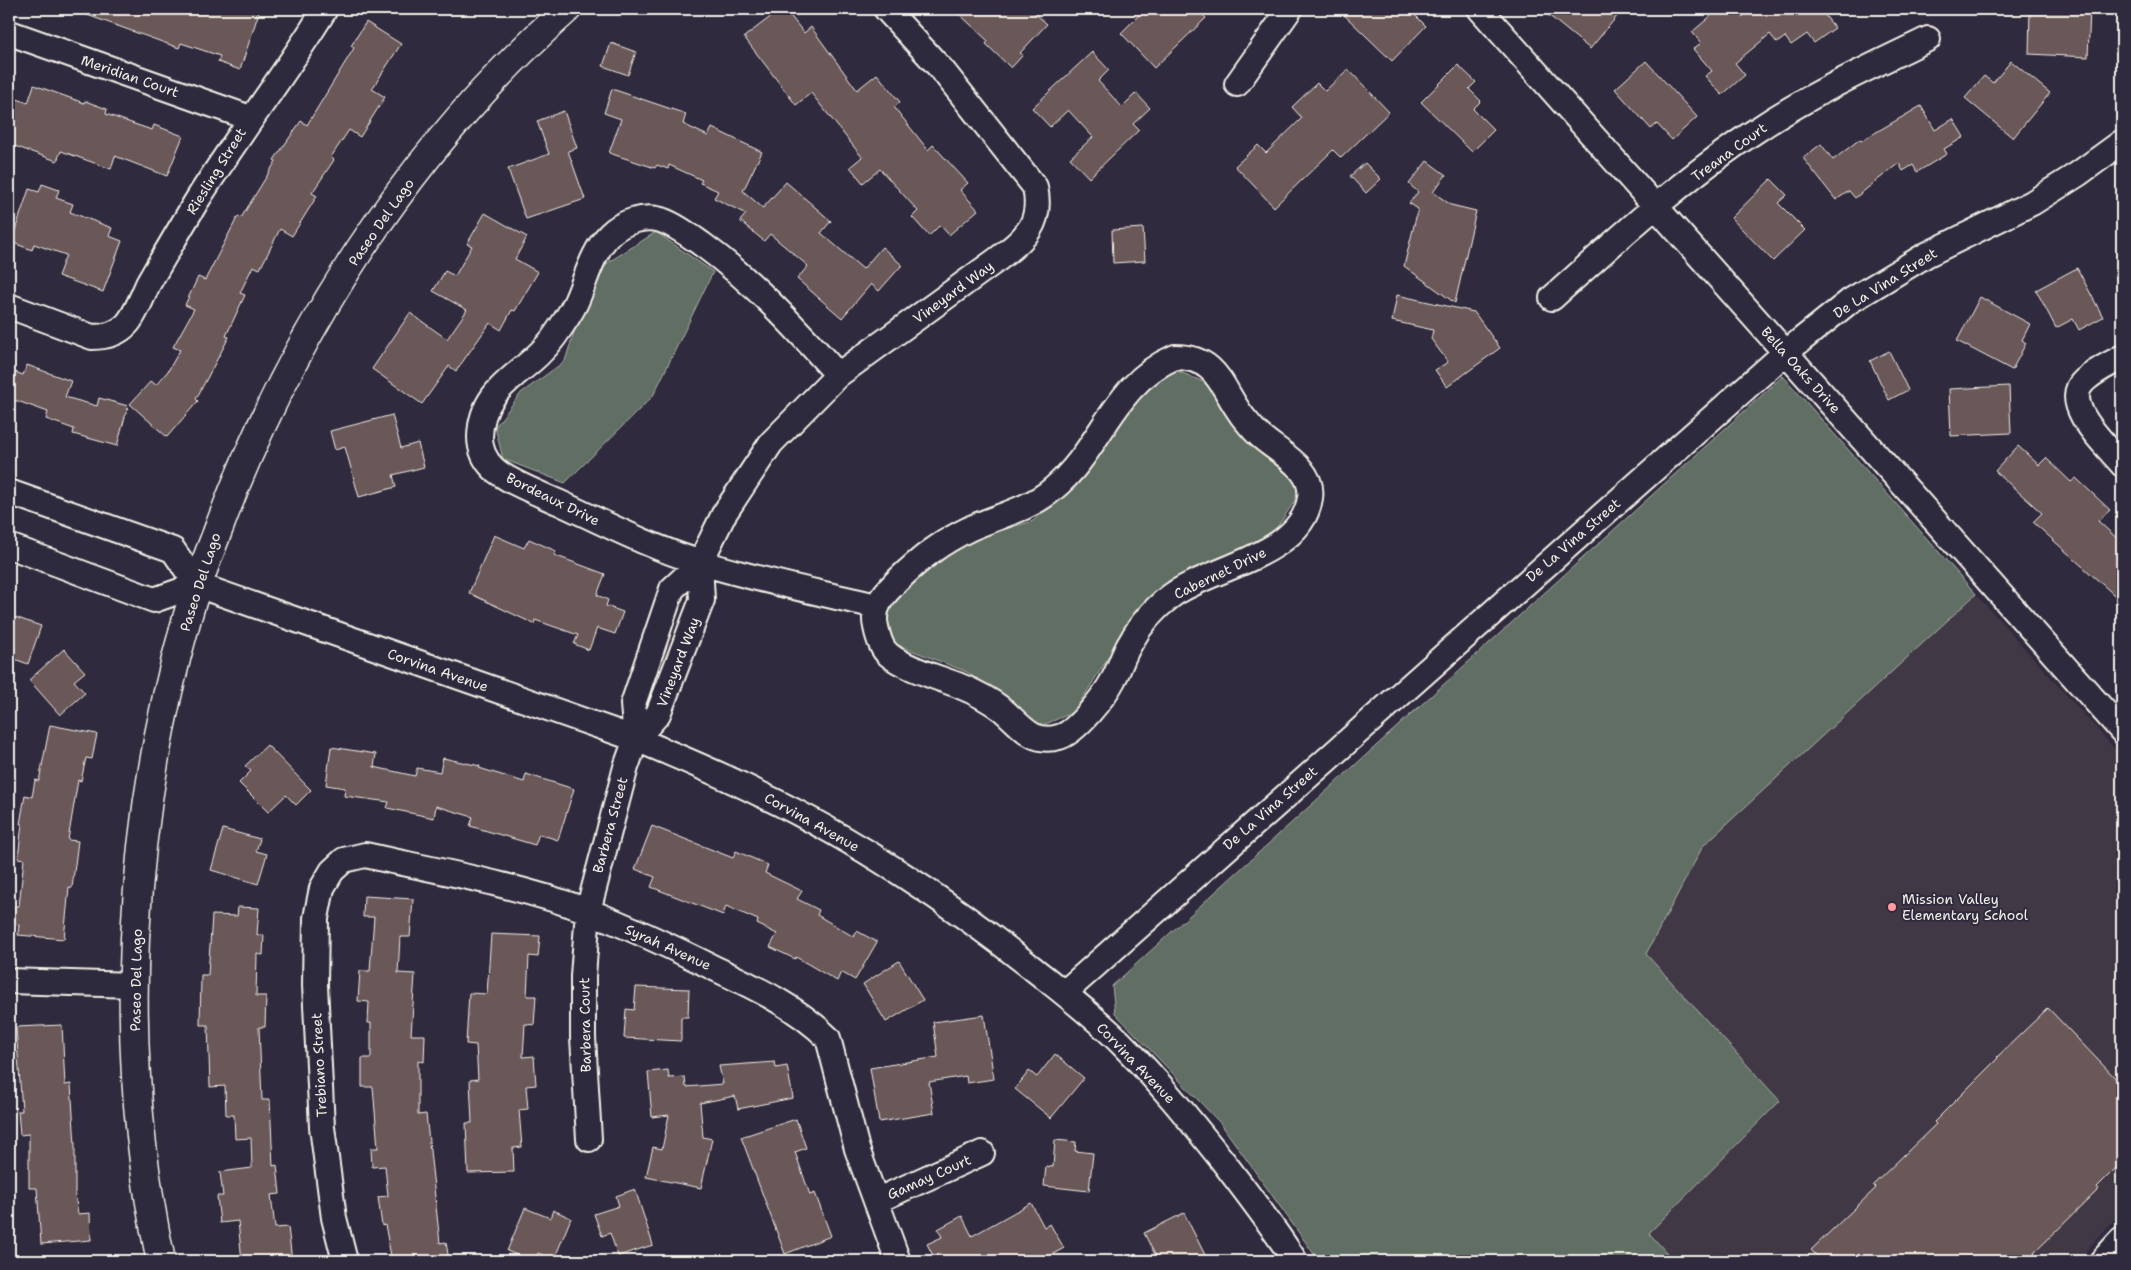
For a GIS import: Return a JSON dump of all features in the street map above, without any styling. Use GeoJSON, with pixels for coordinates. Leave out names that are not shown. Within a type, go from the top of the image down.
{"type":"FeatureCollection","features":[{"type":"Feature","properties":{"kind":"street","name":"Riesling Street"},"geometry":{"type":"LineString","coordinates":[[9,306],[92,337],[102,337],[121,330],[128,323],[178,233],[250,118],[307,38],[325,9]]}},
{"type":"Feature","properties":{"kind":"street","name":"Paseo Del Lago"},"geometry":{"type":"LineString","coordinates":[[161,1261],[151,1208],[142,1133],[133,986],[140,872],[150,788],[167,698],[187,618],[228,502],[255,439],[304,342],[344,273],[389,208],[452,128],[504,70],[567,9]]}},
{"type":"Feature","properties":{"kind":"street","name":"Vineyard Way"},"geometry":{"type":"LineString","coordinates":[[636,739],[633,704],[672,589],[700,563],[724,514],[771,443],[838,375],[1022,240],[1032,224],[1038,204],[1035,187],[943,71],[886,9]]}},
{"type":"Feature","properties":{"kind":"street"},"geometry":{"type":"LineString","coordinates":[[1236,84],[1290,9]]}},
{"type":"Feature","properties":{"kind":"street","name":"Bella Oaks Drive"},"geometry":{"type":"LineString","coordinates":[[1480,9],[2122,731]]}},
{"type":"Feature","properties":{"kind":"street","name":"Meridian Court"},"geometry":{"type":"LineString","coordinates":[[10,33],[250,118]]}},
{"type":"Feature","properties":{"kind":"street","name":"Treana Court"},"geometry":{"type":"LineString","coordinates":[[1552,298],[1657,206],[1756,130],[1858,72],[1928,39]]}},
{"type":"Feature","properties":{"kind":"street","name":"De La Vina Street"},"geometry":{"type":"LineString","coordinates":[[1064,993],[1093,965],[1785,352],[1850,302],[1926,255],[2032,203],[2078,174],[2122,142]]}},
{"type":"Feature","properties":{"kind":"street","name":"Bordeaux Drive"},"geometry":{"type":"LineString","coordinates":[[838,375],[765,296],[728,263],[685,232],[659,220],[641,219],[626,223],[611,233],[599,248],[575,304],[564,324],[550,343],[494,394],[486,406],[481,432],[484,458],[494,470],[529,489],[660,549],[700,563],[876,606]]}},
{"type":"Feature","properties":{"kind":"street","name":"Cabernet Drive"},"geometry":{"type":"LineString","coordinates":[[1175,357],[1187,357],[1202,362],[1217,375],[1240,413],[1258,434],[1300,468],[1308,481],[1311,498],[1303,516],[1292,533],[1270,550],[1204,578],[1171,596],[1147,619],[1130,642],[1112,681],[1094,707],[1061,737],[1045,738],[1029,735],[1003,710],[976,692],[897,661],[884,651],[878,637],[874,619],[876,606],[884,594],[917,560],[941,544],[969,529],[1032,504],[1052,490],[1073,471],[1130,387],[1159,363],[1175,357]]}},
{"type":"Feature","properties":{"kind":"street"},"geometry":{"type":"LineString","coordinates":[[2122,357],[2084,380],[2078,390],[2076,402],[2088,425],[2122,464]]}},
{"type":"Feature","properties":{"kind":"street"},"geometry":{"type":"LineString","coordinates":[[9,492],[173,550],[198,585],[154,600],[9,546]]}},
{"type":"Feature","properties":{"kind":"street","name":"Vineyard Way"},"geometry":{"type":"LineString","coordinates":[[636,739],[658,714],[702,600],[700,563]]}},
{"type":"Feature","properties":{"kind":"street","name":"Corvina Avenue"},"geometry":{"type":"LineString","coordinates":[[198,585],[636,739],[697,764],[760,794],[875,858],[996,939],[1064,993],[1121,1043],[1162,1088],[1248,1194],[1294,1261]]}},
{"type":"Feature","properties":{"kind":"street","name":"Barbera Street"},"geometry":{"type":"LineString","coordinates":[[588,911],[626,767],[636,739]]}},
{"type":"Feature","properties":{"kind":"street","name":"Syrah Avenue"},"geometry":{"type":"LineString","coordinates":[[332,871],[344,860],[365,855],[510,888],[588,911],[676,949],[743,982],[800,1014],[828,1038],[857,1149],[898,1261]]}},
{"type":"Feature","properties":{"kind":"street","name":"Trebiano Street"},"geometry":{"type":"LineString","coordinates":[[332,871],[322,888],[316,918],[314,985],[322,1127],[334,1218],[345,1261]]}},
{"type":"Feature","properties":{"kind":"street","name":"Barbera Court"},"geometry":{"type":"LineString","coordinates":[[588,911],[584,976],[584,1037],[589,1139]]}},
{"type":"Feature","properties":{"kind":"street"},"geometry":{"type":"LineString","coordinates":[[9,981],[133,986]]}},
{"type":"Feature","properties":{"kind":"street","name":"Gamay Court"},"geometry":{"type":"LineString","coordinates":[[876,1201],[982,1153]]}},
{"type":"Feature","properties":{"kind":"street"},"geometry":{"type":"LineString","coordinates":[[2102,1261],[2122,1239]]}},
{"type":"Feature","properties":{"kind":"shaded area","name":"Mission Valley Elementary School"},"geometry":{"type":"Polygon","coordinates":[[[1976,594],[2122,757],[2122,1211],[2077,1261],[1674,1261],[1649,1233],[1780,1101],[1645,954],[1679,861],[1976,594]]]}},
{"type":"Feature","properties":{"kind":"green space"},"geometry":{"type":"Polygon","coordinates":[[[656,232],[713,272],[653,396],[565,483],[503,459],[495,427],[521,393],[565,361],[579,316],[607,263],[656,232]]]}},
{"type":"Feature","properties":{"kind":"green space"},"geometry":{"type":"Polygon","coordinates":[[[1159,363],[1213,386],[1241,434],[1308,481],[1258,556],[1169,580],[1117,644],[1074,712],[1041,726],[967,672],[893,643],[885,619],[899,579],[968,540],[1033,521],[1109,441],[1159,363]]]}},
{"type":"Feature","properties":{"kind":"green space"},"geometry":{"type":"Polygon","coordinates":[[[1783,376],[1976,594],[1703,846],[1646,954],[1780,1101],[1649,1233],[1674,1261],[1319,1261],[1221,1124],[1115,1013],[1112,986],[1783,376]]]}},
{"type":"Feature","properties":{"kind":"building"},"geometry":{"type":"Polygon","coordinates":[[[77,9],[260,9],[240,70],[218,62],[220,56],[181,43],[179,48],[76,11],[77,9]]]}},
{"type":"Feature","properties":{"kind":"building"},"geometry":{"type":"Polygon","coordinates":[[[781,9],[785,9],[804,33],[811,27],[857,90],[877,74],[900,102],[894,107],[928,150],[933,145],[968,183],[960,190],[978,210],[949,235],[940,225],[929,236],[912,217],[918,211],[880,169],[863,183],[850,167],[862,157],[811,93],[796,105],[744,37],[781,9]]]}},
{"type":"Feature","properties":{"kind":"building"},"geometry":{"type":"Polygon","coordinates":[[[954,9],[1030,9],[1047,24],[1020,53],[1023,55],[1011,68],[986,44],[988,41],[954,9]]]}},
{"type":"Feature","properties":{"kind":"building"},"geometry":{"type":"Polygon","coordinates":[[[1145,9],[1197,9],[1206,18],[1154,68],[1121,33],[1145,9]]]}},
{"type":"Feature","properties":{"kind":"building"},"geometry":{"type":"Polygon","coordinates":[[[1338,9],[1409,9],[1426,26],[1392,61],[1338,9]]]}},
{"type":"Feature","properties":{"kind":"building"},"geometry":{"type":"Polygon","coordinates":[[[1541,9],[1623,9],[1590,49],[1541,9]]]}},
{"type":"Feature","properties":{"kind":"building"},"geometry":{"type":"Polygon","coordinates":[[[1719,9],[1735,9],[1742,17],[1753,9],[1820,9],[1835,28],[1814,43],[1807,34],[1791,45],[1785,37],[1777,43],[1770,34],[1735,63],[1745,75],[1722,95],[1705,76],[1712,71],[1693,49],[1701,43],[1692,32],[1719,9]]]}},
{"type":"Feature","properties":{"kind":"building"},"geometry":{"type":"Polygon","coordinates":[[[2030,9],[2090,9],[2088,57],[2029,54],[2030,9]]]}},
{"type":"Feature","properties":{"kind":"building"},"geometry":{"type":"Polygon","coordinates":[[[366,22],[401,44],[372,89],[385,97],[360,137],[349,130],[331,157],[334,160],[312,193],[317,196],[292,236],[280,229],[260,269],[253,266],[240,293],[245,295],[226,336],[229,337],[196,399],[198,401],[167,437],[130,404],[151,381],[156,385],[168,371],[180,350],[173,347],[194,309],[185,305],[198,277],[205,280],[238,216],[241,218],[276,161],[274,160],[301,121],[307,125],[354,48],[351,46],[366,22]]]}},
{"type":"Feature","properties":{"kind":"building"},"geometry":{"type":"Polygon","coordinates":[[[611,43],[636,52],[628,75],[603,66],[611,43]]]}},
{"type":"Feature","properties":{"kind":"building"},"geometry":{"type":"Polygon","coordinates":[[[1092,52],[1109,70],[1098,81],[1122,107],[1136,93],[1150,108],[1133,124],[1139,130],[1089,178],[1070,158],[1093,137],[1068,110],[1050,127],[1032,108],[1092,52]]]}},
{"type":"Feature","properties":{"kind":"building"},"geometry":{"type":"Polygon","coordinates":[[[1646,61],[1697,117],[1672,140],[1657,124],[1651,129],[1615,89],[1646,61]]]}},
{"type":"Feature","properties":{"kind":"building"},"geometry":{"type":"Polygon","coordinates":[[[2011,61],[2050,93],[2013,138],[1965,98],[1984,76],[1993,83],[2011,61]]]}},
{"type":"Feature","properties":{"kind":"building"},"geometry":{"type":"Polygon","coordinates":[[[1458,65],[1476,82],[1469,89],[1481,101],[1473,109],[1494,130],[1472,152],[1421,102],[1458,65]]]}},
{"type":"Feature","properties":{"kind":"building"},"geometry":{"type":"Polygon","coordinates":[[[1348,69],[1389,112],[1341,158],[1333,150],[1274,207],[1235,166],[1258,145],[1266,153],[1302,118],[1292,107],[1317,83],[1325,91],[1348,69]]]}},
{"type":"Feature","properties":{"kind":"building"},"geometry":{"type":"Polygon","coordinates":[[[34,85],[107,109],[106,114],[137,125],[152,130],[154,125],[183,136],[167,176],[115,156],[111,169],[61,151],[57,161],[9,144],[9,96],[28,103],[34,85]]]}},
{"type":"Feature","properties":{"kind":"building"},"geometry":{"type":"Polygon","coordinates":[[[612,89],[686,114],[683,124],[708,136],[712,128],[762,152],[743,191],[763,208],[786,182],[831,221],[821,233],[863,269],[882,247],[902,265],[879,291],[871,284],[842,318],[797,279],[808,266],[770,234],[764,241],[740,221],[746,214],[714,198],[718,191],[700,183],[702,180],[669,165],[668,169],[657,165],[655,168],[609,153],[621,119],[604,113],[612,89]]]}},
{"type":"Feature","properties":{"kind":"building"},"geometry":{"type":"Polygon","coordinates":[[[1921,106],[1935,130],[1953,119],[1964,137],[1944,149],[1947,154],[1917,172],[1913,165],[1903,171],[1899,163],[1855,198],[1849,191],[1836,200],[1803,158],[1821,144],[1833,160],[1860,139],[1861,141],[1921,106]]]}},
{"type":"Feature","properties":{"kind":"building"},"geometry":{"type":"Polygon","coordinates":[[[564,111],[577,148],[568,151],[585,199],[526,219],[508,169],[549,154],[537,121],[564,111]]]}},
{"type":"Feature","properties":{"kind":"building"},"geometry":{"type":"Polygon","coordinates":[[[1427,161],[1446,175],[1433,192],[1451,205],[1476,211],[1455,303],[1404,266],[1418,209],[1409,203],[1418,192],[1409,184],[1427,161]]]}},
{"type":"Feature","properties":{"kind":"building"},"geometry":{"type":"Polygon","coordinates":[[[1365,163],[1381,179],[1366,193],[1350,176],[1365,163]]]}},
{"type":"Feature","properties":{"kind":"building"},"geometry":{"type":"Polygon","coordinates":[[[1771,179],[1787,195],[1778,203],[1805,230],[1773,261],[1731,218],[1771,179]]]}},
{"type":"Feature","properties":{"kind":"building"},"geometry":{"type":"Polygon","coordinates":[[[42,184],[59,190],[56,198],[73,204],[70,212],[112,228],[109,236],[122,241],[103,292],[58,276],[66,255],[34,244],[32,250],[11,242],[29,189],[39,192],[42,184]]]}},
{"type":"Feature","properties":{"kind":"building"},"geometry":{"type":"Polygon","coordinates":[[[485,213],[527,237],[515,259],[538,272],[515,311],[512,310],[501,330],[490,323],[456,371],[449,366],[422,404],[372,369],[410,313],[447,339],[467,310],[433,291],[445,271],[455,276],[472,246],[467,244],[485,213]]]}},
{"type":"Feature","properties":{"kind":"building"},"geometry":{"type":"Polygon","coordinates":[[[1143,228],[1145,261],[1113,263],[1112,230],[1143,228]]]}},
{"type":"Feature","properties":{"kind":"building"},"geometry":{"type":"Polygon","coordinates":[[[2077,268],[2103,317],[2079,330],[2073,319],[2056,328],[2036,290],[2077,268]]]}},
{"type":"Feature","properties":{"kind":"building"},"geometry":{"type":"Polygon","coordinates":[[[1397,295],[1474,312],[1500,348],[1447,387],[1435,370],[1448,362],[1431,339],[1433,330],[1392,321],[1397,295]]]}},
{"type":"Feature","properties":{"kind":"building"},"geometry":{"type":"Polygon","coordinates":[[[1980,297],[2030,324],[2022,340],[2026,343],[2012,370],[1957,341],[1980,297]]]}},
{"type":"Feature","properties":{"kind":"building"},"geometry":{"type":"Polygon","coordinates":[[[1889,351],[1908,390],[1889,400],[1870,361],[1889,351]]]}},
{"type":"Feature","properties":{"kind":"building"},"geometry":{"type":"Polygon","coordinates":[[[27,365],[71,381],[65,397],[97,406],[99,398],[128,406],[117,446],[73,434],[74,429],[46,419],[48,412],[9,398],[9,370],[23,375],[27,365]]]}},
{"type":"Feature","properties":{"kind":"building"},"geometry":{"type":"Polygon","coordinates":[[[2009,386],[2011,433],[1951,436],[1949,389],[2009,386]]]}},
{"type":"Feature","properties":{"kind":"building"},"geometry":{"type":"Polygon","coordinates":[[[392,415],[401,448],[418,443],[424,467],[393,475],[396,487],[359,497],[345,447],[335,450],[330,431],[392,415]]]}},
{"type":"Feature","properties":{"kind":"building"},"geometry":{"type":"Polygon","coordinates":[[[2018,446],[2039,465],[2046,458],[2071,482],[2076,478],[2110,510],[2098,521],[2122,543],[2122,602],[2033,522],[2042,513],[1995,471],[2018,446]]]}},
{"type":"Feature","properties":{"kind":"building"},"geometry":{"type":"Polygon","coordinates":[[[494,535],[524,548],[529,539],[556,551],[554,555],[605,574],[597,595],[608,600],[606,606],[623,612],[615,634],[597,628],[589,650],[574,644],[578,635],[535,620],[534,624],[469,593],[494,535]]]}},
{"type":"Feature","properties":{"kind":"building"},"geometry":{"type":"Polygon","coordinates":[[[9,615],[41,626],[28,664],[9,657],[9,615]]]}},
{"type":"Feature","properties":{"kind":"building"},"geometry":{"type":"Polygon","coordinates":[[[64,649],[85,672],[74,681],[85,693],[60,715],[29,680],[64,649]]]}},
{"type":"Feature","properties":{"kind":"building"},"geometry":{"type":"Polygon","coordinates":[[[50,725],[97,734],[92,759],[86,758],[81,781],[78,780],[68,840],[78,841],[72,888],[69,887],[64,939],[18,935],[19,925],[12,924],[14,906],[19,906],[24,859],[18,858],[22,824],[20,824],[25,795],[32,797],[35,780],[39,781],[50,725]]]}},
{"type":"Feature","properties":{"kind":"building"},"geometry":{"type":"Polygon","coordinates":[[[267,745],[311,790],[296,805],[286,795],[268,812],[239,783],[251,771],[245,766],[267,745]]]}},
{"type":"Feature","properties":{"kind":"building"},"geometry":{"type":"Polygon","coordinates":[[[331,747],[376,754],[374,767],[415,776],[417,768],[440,772],[443,758],[480,766],[479,768],[524,782],[526,774],[574,789],[558,840],[539,834],[535,845],[470,826],[473,817],[436,806],[434,818],[387,808],[389,802],[344,796],[345,788],[326,785],[331,747]]]}},
{"type":"Feature","properties":{"kind":"building"},"geometry":{"type":"Polygon","coordinates":[[[652,826],[733,858],[736,851],[768,865],[765,873],[802,891],[797,899],[819,910],[817,915],[854,937],[857,931],[877,942],[855,980],[841,972],[837,981],[796,957],[795,959],[770,947],[777,934],[757,924],[758,920],[726,906],[723,915],[651,887],[655,877],[635,869],[652,826]]]}},
{"type":"Feature","properties":{"kind":"building"},"geometry":{"type":"Polygon","coordinates":[[[223,829],[260,839],[256,851],[267,854],[258,884],[211,870],[223,829]]]}},
{"type":"Feature","properties":{"kind":"building"},"geometry":{"type":"Polygon","coordinates":[[[364,896],[413,899],[410,937],[400,937],[398,973],[415,974],[411,1035],[425,1035],[424,1062],[418,1061],[418,1115],[426,1114],[440,1243],[446,1242],[449,1261],[392,1261],[385,1225],[382,1226],[378,1197],[388,1196],[385,1166],[372,1167],[371,1148],[378,1148],[373,1087],[362,1087],[362,1058],[371,1058],[371,1023],[368,1023],[369,1002],[358,1001],[360,971],[370,971],[374,917],[363,917],[364,896]]]}},
{"type":"Feature","properties":{"kind":"building"},"geometry":{"type":"Polygon","coordinates":[[[238,907],[259,908],[257,935],[264,935],[263,955],[257,954],[256,996],[266,996],[265,1027],[259,1027],[262,1100],[270,1100],[273,1166],[277,1165],[280,1194],[271,1195],[275,1228],[288,1227],[292,1261],[242,1261],[238,1221],[220,1223],[217,1196],[223,1196],[220,1172],[252,1168],[251,1138],[235,1139],[234,1115],[226,1115],[225,1086],[210,1087],[208,1025],[200,1025],[201,975],[208,975],[212,915],[237,916],[238,907]]]}},
{"type":"Feature","properties":{"kind":"building"},"geometry":{"type":"Polygon","coordinates":[[[491,934],[540,936],[538,957],[529,956],[527,996],[536,996],[534,1025],[525,1024],[523,1057],[534,1056],[536,1085],[526,1086],[528,1109],[519,1110],[522,1147],[513,1148],[514,1172],[468,1173],[466,1123],[472,1123],[470,1080],[478,1079],[476,1045],[466,1044],[469,993],[487,994],[491,934]]]}},
{"type":"Feature","properties":{"kind":"building"},"geometry":{"type":"Polygon","coordinates":[[[899,961],[923,1000],[886,1022],[863,984],[899,961]]]}},
{"type":"Feature","properties":{"kind":"building"},"geometry":{"type":"Polygon","coordinates":[[[636,987],[689,989],[688,1017],[681,1017],[681,1041],[624,1038],[626,1009],[634,1010],[636,987]]]}},
{"type":"Feature","properties":{"kind":"building"},"geometry":{"type":"Polygon","coordinates":[[[2048,1008],[2122,1085],[2122,1162],[2097,1187],[2099,1189],[2027,1261],[1822,1261],[1811,1250],[1876,1188],[1873,1185],[1936,1124],[1934,1122],[2048,1008]]]}},
{"type":"Feature","properties":{"kind":"building"},"geometry":{"type":"Polygon","coordinates":[[[984,1015],[994,1079],[967,1083],[966,1076],[929,1082],[934,1113],[879,1122],[870,1068],[938,1057],[933,1022],[984,1015]]]}},
{"type":"Feature","properties":{"kind":"building"},"geometry":{"type":"Polygon","coordinates":[[[62,1025],[65,1085],[71,1084],[75,1145],[75,1195],[78,1214],[90,1213],[91,1240],[41,1244],[37,1188],[29,1188],[29,1134],[20,1135],[18,1111],[22,1111],[16,1027],[62,1025]]]}},
{"type":"Feature","properties":{"kind":"building"},"geometry":{"type":"Polygon","coordinates":[[[1055,1054],[1084,1078],[1051,1118],[1015,1089],[1029,1071],[1037,1077],[1055,1054]]]}},
{"type":"Feature","properties":{"kind":"building"},"geometry":{"type":"Polygon","coordinates":[[[775,1062],[776,1068],[787,1066],[793,1098],[738,1109],[735,1096],[700,1103],[703,1137],[712,1139],[701,1188],[646,1177],[653,1147],[662,1149],[669,1115],[652,1117],[648,1072],[668,1070],[669,1078],[685,1077],[686,1087],[723,1084],[719,1066],[775,1062]]]}},
{"type":"Feature","properties":{"kind":"building"},"geometry":{"type":"Polygon","coordinates":[[[796,1119],[806,1148],[795,1152],[810,1195],[815,1193],[831,1236],[785,1254],[741,1137],[796,1119]]]}},
{"type":"Feature","properties":{"kind":"building"},"geometry":{"type":"Polygon","coordinates":[[[1055,1140],[1076,1142],[1075,1151],[1093,1153],[1089,1191],[1044,1186],[1046,1166],[1053,1167],[1055,1140]]]}},
{"type":"Feature","properties":{"kind":"building"},"geometry":{"type":"Polygon","coordinates":[[[635,1189],[653,1245],[618,1256],[610,1233],[602,1236],[594,1214],[619,1206],[616,1196],[635,1189]]]}},
{"type":"Feature","properties":{"kind":"building"},"geometry":{"type":"Polygon","coordinates":[[[1031,1203],[1044,1227],[1050,1224],[1064,1248],[1040,1261],[936,1261],[927,1244],[942,1237],[938,1229],[962,1216],[972,1236],[1031,1203]]]}},
{"type":"Feature","properties":{"kind":"building"},"geometry":{"type":"Polygon","coordinates":[[[525,1208],[550,1218],[553,1210],[571,1218],[554,1260],[538,1253],[535,1261],[531,1261],[507,1251],[525,1208]]]}},
{"type":"Feature","properties":{"kind":"building"},"geometry":{"type":"Polygon","coordinates":[[[1184,1213],[1206,1257],[1198,1261],[1158,1261],[1144,1233],[1184,1213]]]}},
{"type":"Feature","properties":{"kind":"place","name":"Mission Valley Elementary School"},"geometry":{"type":"Point","coordinates":[1892,907]}}]}
